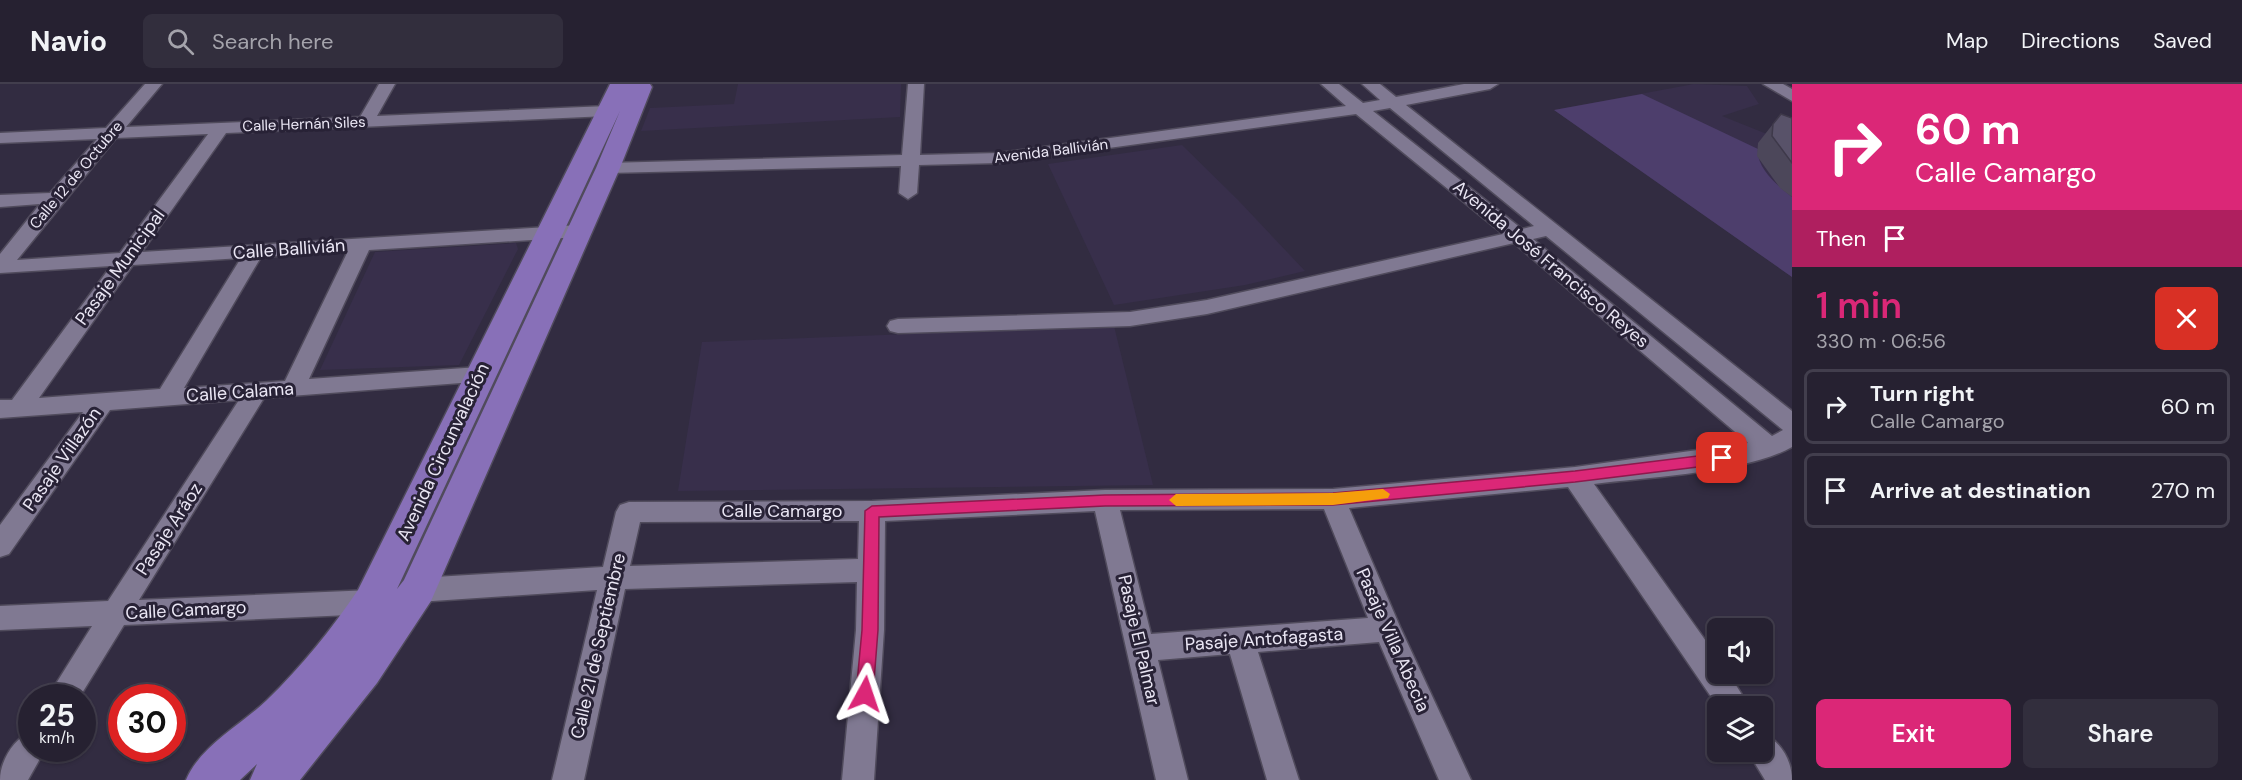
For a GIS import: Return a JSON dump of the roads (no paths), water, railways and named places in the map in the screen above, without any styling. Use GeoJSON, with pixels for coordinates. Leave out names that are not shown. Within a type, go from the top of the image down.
{"type":"FeatureCollection","features":[{"type":"Feature","properties":{"kind":"highway","name":"Avenida Circunvalación"},"geometry":{"type":"LineString","coordinates":[[208,780],[281,714],[334,658],[372,602],[479,375],[564,232],[608,168],[643,84]]}},
{"type":"Feature","properties":{"kind":"highway","name":"Avenida Circunvalación"},"geometry":{"type":"LineString","coordinates":[[272,780],[363,670],[418,591],[564,232],[614,97]]}},
{"type":"Feature","properties":{"kind":"street","name":"Calle 12 de Octubre"},"geometry":{"type":"LineString","coordinates":[[0,267],[55,198],[154,84]]}},
{"type":"Feature","properties":{"kind":"street"},"geometry":{"type":"LineString","coordinates":[[366,121],[387,84]]}},
{"type":"Feature","properties":{"kind":"street"},"geometry":{"type":"LineString","coordinates":[[908,193],[916,84]]}},
{"type":"Feature","properties":{"kind":"street","name":"Avenida José Francisco Reyes"},"geometry":{"type":"LineString","coordinates":[[1329,84],[1518,236],[1781,442]]}},
{"type":"Feature","properties":{"kind":"street","name":"Avenida José Francisco Reyes"},"geometry":{"type":"LineString","coordinates":[[1370,84],[1792,424]]}},
{"type":"Feature","properties":{"kind":"street","name":"Avenida Ballivián"},"geometry":{"type":"LineString","coordinates":[[608,168],[999,158],[1359,109],[1490,84]]}},
{"type":"Feature","properties":{"kind":"street"},"geometry":{"type":"LineString","coordinates":[[1771,84],[1792,96]]}},
{"type":"Feature","properties":{"kind":"street","name":"Calle Hernán Siles"},"geometry":{"type":"LineString","coordinates":[[0,138],[366,121],[614,97]]}},
{"type":"Feature","properties":{"kind":"street","name":"Pasaje Municipal"},"geometry":{"type":"LineString","coordinates":[[10,409],[222,127]]}},
{"type":"Feature","properties":{"kind":"street"},"geometry":{"type":"LineString","coordinates":[[0,201],[55,198]]}},
{"type":"Feature","properties":{"kind":"street"},"geometry":{"type":"LineString","coordinates":[[898,326],[1130,319],[1207,307],[1549,229]]}},
{"type":"Feature","properties":{"kind":"street","name":"Calle Ballivián"},"geometry":{"type":"LineString","coordinates":[[0,267],[564,232]]}},
{"type":"Feature","properties":{"kind":"street"},"geometry":{"type":"LineString","coordinates":[[293,388],[361,245]]}},
{"type":"Feature","properties":{"kind":"street"},"geometry":{"type":"LineString","coordinates":[[168,397],[255,251]]}},
{"type":"Feature","properties":{"kind":"street","name":"Calle Calama"},"geometry":{"type":"LineString","coordinates":[[10,409],[479,375]]}},
{"type":"Feature","properties":{"kind":"street","name":"Pasaje Aráoz"},"geometry":{"type":"LineString","coordinates":[[71,684],[257,391]]}},
{"type":"Feature","properties":{"kind":"street","name":"Pasaje Villazón"},"geometry":{"type":"LineString","coordinates":[[0,546],[103,402]]}},
{"type":"Feature","properties":{"kind":"street","name":"Calle Camargo"},"geometry":{"type":"LineString","coordinates":[[629,512],[872,511],[1105,500],[1333,499],[1575,477],[1722,458],[1781,442]]}},
{"type":"Feature","properties":{"kind":"street"},"geometry":{"type":"LineString","coordinates":[[1575,477],[1727,696]]}},
{"type":"Feature","properties":{"kind":"street","name":"Pasaje Villa Abecia"},"geometry":{"type":"LineString","coordinates":[[1333,499],[1387,629],[1455,780]]}},
{"type":"Feature","properties":{"kind":"street","name":"Pasaje El Palmar"},"geometry":{"type":"LineString","coordinates":[[1105,500],[1172,780]]}},
{"type":"Feature","properties":{"kind":"street"},"geometry":{"type":"LineString","coordinates":[[858,780],[870,630],[872,511]]}},
{"type":"Feature","properties":{"kind":"street","name":"Calle 21 de Septiembre"},"geometry":{"type":"LineString","coordinates":[[568,780],[612,578],[629,512]]}},
{"type":"Feature","properties":{"kind":"street"},"geometry":{"type":"LineString","coordinates":[[418,591],[612,578],[870,570]]}},
{"type":"Feature","properties":{"kind":"street","name":"Calle Camargo"},"geometry":{"type":"LineString","coordinates":[[0,618],[372,602]]}},
{"type":"Feature","properties":{"kind":"street","name":"Pasaje Antofagasta"},"geometry":{"type":"LineString","coordinates":[[1141,648],[1387,629]]}},
{"type":"Feature","properties":{"kind":"street"},"geometry":{"type":"LineString","coordinates":[[1240,641],[1283,780]]}},
{"type":"Feature","properties":{"kind":"street"},"geometry":{"type":"LineString","coordinates":[[10,780],[22,762]]}},
{"type":"Feature","properties":{"kind":"street"},"geometry":{"type":"LineString","coordinates":[[1772,762],[1784,780]]}}]}
